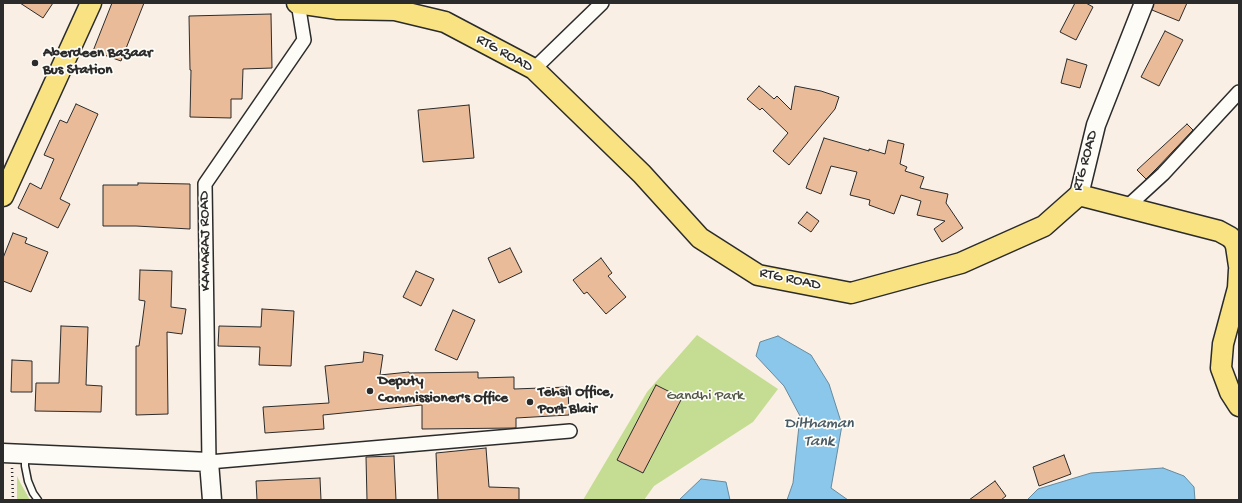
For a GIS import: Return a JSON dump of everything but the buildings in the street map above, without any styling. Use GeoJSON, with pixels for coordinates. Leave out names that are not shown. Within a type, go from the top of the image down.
{"type":"FeatureCollection","features":[{"type":"Feature","properties":{"kind":"main road"},"geometry":{"type":"LineString","coordinates":[[3,196],[91,3]]}},
{"type":"Feature","properties":{"kind":"main road","name":"RTG ROAD"},"geometry":{"type":"LineString","coordinates":[[298,3],[338,9],[395,10],[445,22],[534,69],[642,174],[700,238],[758,275],[851,293],[961,263],[1044,226],[1079,195],[1096,125],[1144,3]]}},
{"type":"Feature","properties":{"kind":"main road"},"geometry":{"type":"LineString","coordinates":[[1079,195],[1219,231],[1234,241],[1239,266]]}},
{"type":"Feature","properties":{"kind":"main road"},"geometry":{"type":"LineString","coordinates":[[1239,270],[1238,288],[1223,344],[1221,368],[1230,392],[1239,406]]}},
{"type":"Feature","properties":{"kind":"main road"},"geometry":{"type":"LineString","coordinates":[[8,460],[25,454],[209,462],[212,500]]}},
{"type":"Feature","properties":{"kind":"street","name":"KAMARAJ ROAD"},"geometry":{"type":"LineString","coordinates":[[209,462],[205,184],[304,40],[298,3]]}},
{"type":"Feature","properties":{"kind":"street"},"geometry":{"type":"LineString","coordinates":[[534,69],[602,3]]}},
{"type":"Feature","properties":{"kind":"street"},"geometry":{"type":"LineString","coordinates":[[1127,207],[1163,174],[1239,92]]}},
{"type":"Feature","properties":{"kind":"street"},"geometry":{"type":"LineString","coordinates":[[209,462],[570,432]]}},
{"type":"Feature","properties":{"kind":"lane"},"geometry":{"type":"LineString","coordinates":[[25,454],[25,466],[28,481],[38,500]]}},
{"type":"Feature","properties":{"kind":"path"},"geometry":{"type":"LineString","coordinates":[[8,460],[13,500]]}},
{"type":"Feature","properties":{"kind":"green space","name":"Gandhi Park"},"geometry":{"type":"Polygon","coordinates":[[[697,335],[778,389],[753,422],[654,486],[644,500],[583,500],[647,392],[697,335]]]}},
{"type":"Feature","properties":{"kind":"green space"},"geometry":{"type":"Polygon","coordinates":[[[17,476],[21,484],[30,500],[17,500],[17,476]]]}},
{"type":"Feature","properties":{"kind":"water","name":"Dilthaman Tank"},"geometry":{"type":"Polygon","coordinates":[[[778,336],[811,355],[829,384],[842,425],[831,488],[848,500],[787,500],[793,483],[800,416],[784,386],[756,356],[760,342],[778,336]]]}},
{"type":"Feature","properties":{"kind":"water"},"geometry":{"type":"Polygon","coordinates":[[[1163,468],[1184,476],[1194,487],[1195,500],[1027,500],[1038,489],[1091,473],[1163,468]]]}},
{"type":"Feature","properties":{"kind":"water"},"geometry":{"type":"Polygon","coordinates":[[[701,479],[726,482],[730,500],[679,500],[701,479]]]}},
{"type":"Feature","properties":{"kind":"place","name":"Aberdeen Bazaar Bus Station"},"geometry":{"type":"Point","coordinates":[35,63]}},
{"type":"Feature","properties":{"kind":"place","name":"Deputy Commissioner's Office"},"geometry":{"type":"Point","coordinates":[370,391]}},
{"type":"Feature","properties":{"kind":"place","name":"Tehsil Office, Port Blair"},"geometry":{"type":"Point","coordinates":[530,402]}}]}
